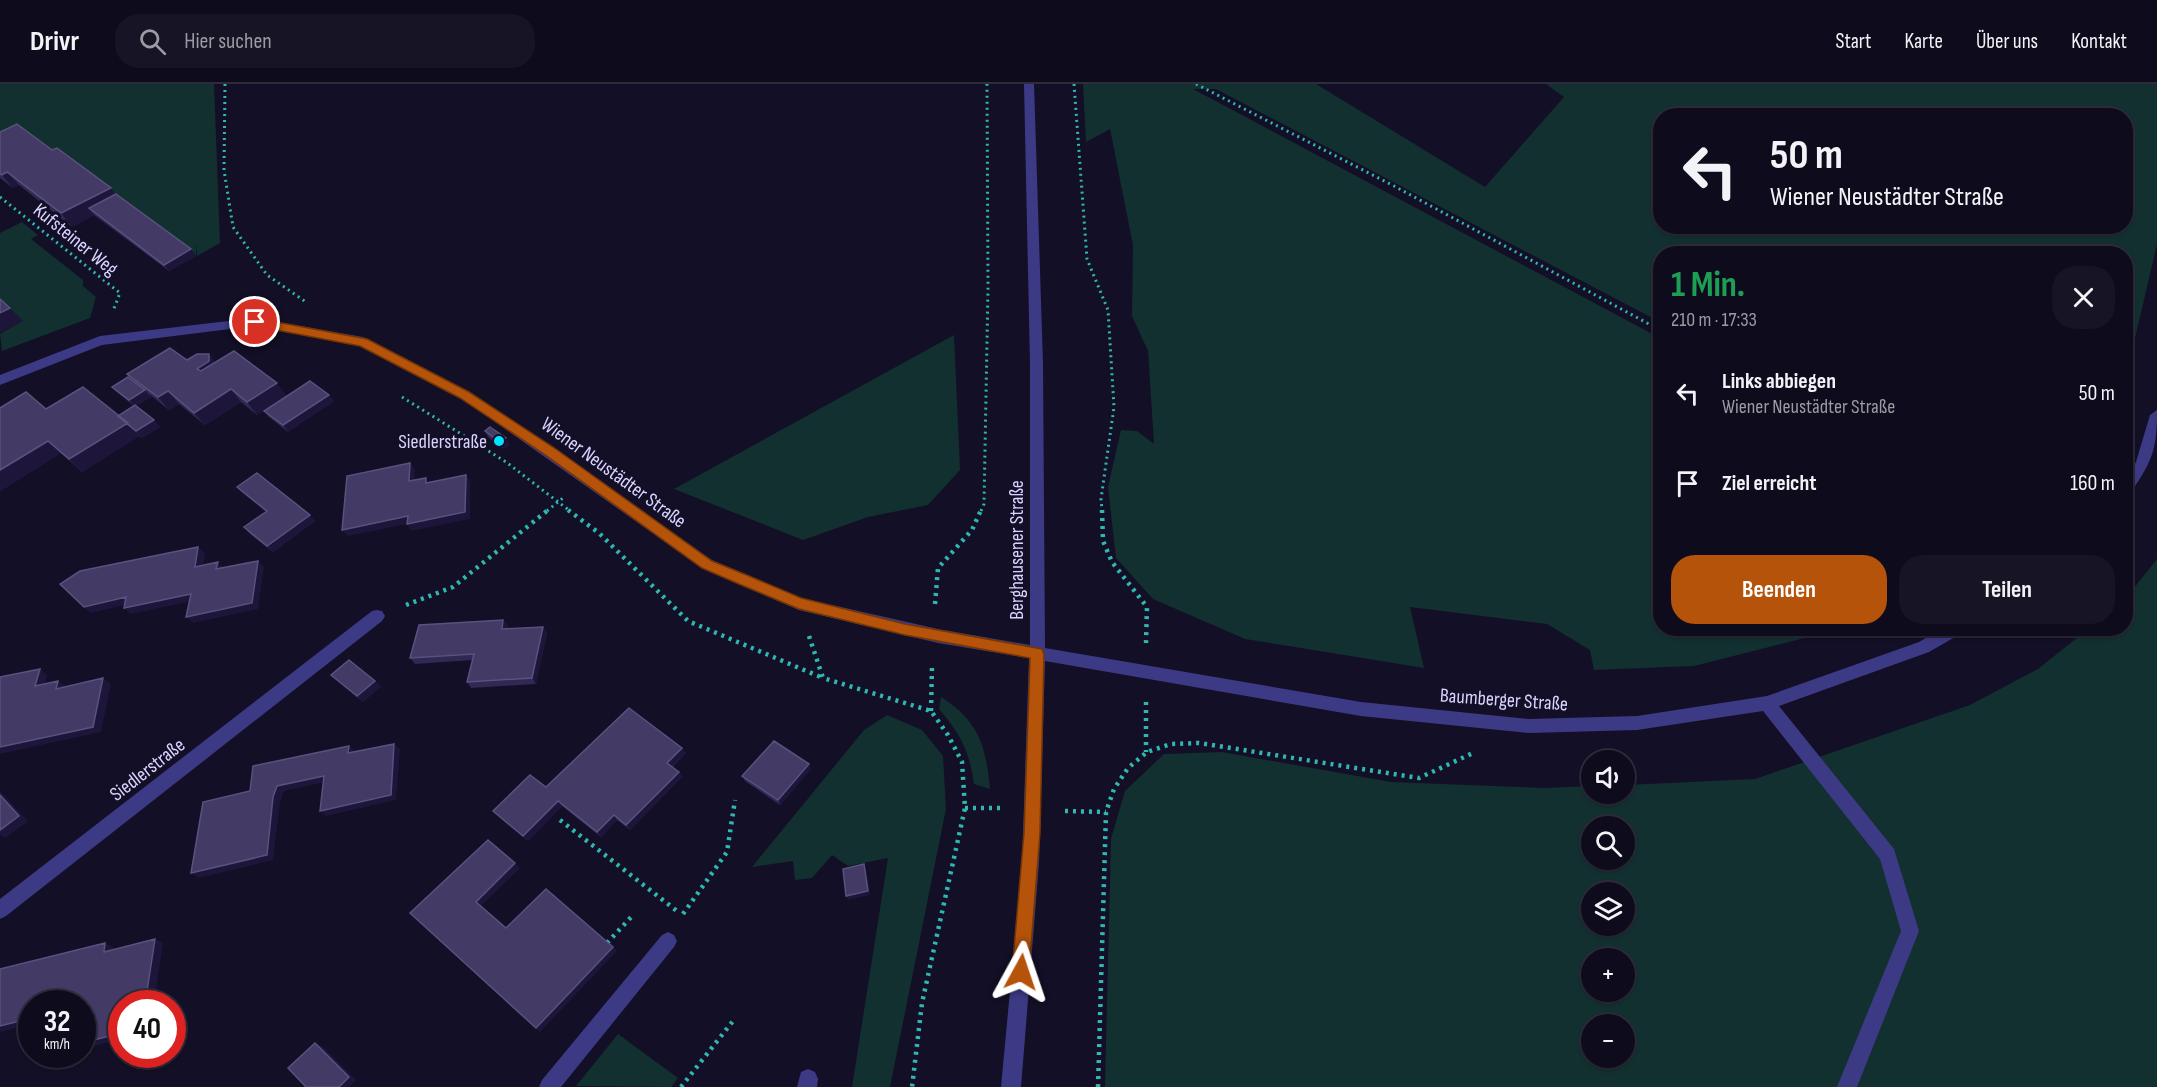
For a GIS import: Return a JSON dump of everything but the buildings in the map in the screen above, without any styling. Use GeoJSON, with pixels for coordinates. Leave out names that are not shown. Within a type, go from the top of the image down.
{"type":"FeatureCollection","features":[{"type":"Feature","properties":{"kind":"street","name":"Berghausener Straße"},"geometry":{"type":"LineString","coordinates":[[1011,1087],[1032,833],[1037,654],[1038,506],[1029,84]]}},
{"type":"Feature","properties":{"kind":"street","name":"Wiener Neustädter Straße"},"geometry":{"type":"LineString","coordinates":[[0,380],[100,342],[255,322],[363,342],[465,395],[588,478],[707,564],[799,604],[933,634],[1037,654]]}},
{"type":"Feature","properties":{"kind":"street"},"geometry":{"type":"LineString","coordinates":[[2133,478],[2143,464],[2157,415]]}},
{"type":"Feature","properties":{"kind":"street","name":"Siedlerstraße"},"geometry":{"type":"LineString","coordinates":[[0,910],[377,616]]}},
{"type":"Feature","properties":{"kind":"street","name":"Baumberger Straße"},"geometry":{"type":"LineString","coordinates":[[1037,654],[1361,709],[1529,726],[1637,723],[1767,703],[1924,647],[1943,636]]}},
{"type":"Feature","properties":{"kind":"street"},"geometry":{"type":"LineString","coordinates":[[1767,703],[1888,855],[1910,931],[1848,1087]]}},
{"type":"Feature","properties":{"kind":"street"},"geometry":{"type":"LineString","coordinates":[[549,1087],[668,941]]}},
{"type":"Feature","properties":{"kind":"path"},"geometry":{"type":"LineString","coordinates":[[225,84],[224,170],[232,227],[267,275],[315,308]]}},
{"type":"Feature","properties":{"kind":"path"},"geometry":{"type":"LineString","coordinates":[[912,1087],[922,1003],[965,808],[962,762],[948,735],[931,711],[933,634],[938,568],[972,531],[984,504],[988,288],[987,84]]}},
{"type":"Feature","properties":{"kind":"path"},"geometry":{"type":"LineString","coordinates":[[1074,84],[1087,259],[1108,310],[1114,407],[1101,499],[1103,541],[1112,562],[1147,607]]}},
{"type":"Feature","properties":{"kind":"path"},"geometry":{"type":"LineString","coordinates":[[1196,84],[1394,186],[1653,326]]}},
{"type":"Feature","properties":{"kind":"path","name":"Kufsteiner Weg"},"geometry":{"type":"LineString","coordinates":[[0,197],[120,293],[100,342]]}},
{"type":"Feature","properties":{"kind":"path"},"geometry":{"type":"LineString","coordinates":[[398,395],[506,462],[599,532],[688,621],[823,678],[931,711]]}},
{"type":"Feature","properties":{"kind":"path"},"geometry":{"type":"LineString","coordinates":[[377,616],[453,586],[588,478]]}},
{"type":"Feature","properties":{"kind":"path"},"geometry":{"type":"LineString","coordinates":[[799,604],[823,678]]}},
{"type":"Feature","properties":{"kind":"path"},"geometry":{"type":"LineString","coordinates":[[1146,673],[1146,752]]}},
{"type":"Feature","properties":{"kind":"path"},"geometry":{"type":"LineString","coordinates":[[1098,1087],[1106,812],[1111,792],[1128,767],[1146,752],[1170,744],[1199,743],[1419,778],[1479,750]]}},
{"type":"Feature","properties":{"kind":"path"},"geometry":{"type":"LineString","coordinates":[[668,941],[682,915],[727,852],[735,800]]}},
{"type":"Feature","properties":{"kind":"path"},"geometry":{"type":"LineString","coordinates":[[560,820],[682,915]]}},
{"type":"Feature","properties":{"kind":"path"},"geometry":{"type":"LineString","coordinates":[[607,943],[634,914]]}},
{"type":"Feature","properties":{"kind":"path"},"geometry":{"type":"LineString","coordinates":[[681,1087],[733,1021]]}},
{"type":"Feature","properties":{"kind":"green space"},"geometry":{"type":"Polygon","coordinates":[[[0,84],[214,84],[220,243],[197,256],[197,242],[196,256],[103,187],[0,142],[0,84]]]}},
{"type":"Feature","properties":{"kind":"green space"},"geometry":{"type":"Polygon","coordinates":[[[1083,84],[1316,84],[1485,187],[1564,97],[1546,84],[2157,84],[2157,244],[2133,347],[2133,246],[1653,246],[1653,318],[1216,89],[1193,89],[1653,334],[1653,636],[1812,636],[1694,666],[1594,670],[1590,650],[1547,624],[1410,607],[1424,668],[1245,639],[1153,599],[1116,558],[1108,487],[1121,430],[1137,431],[1154,444],[1148,351],[1132,316],[1133,245],[1110,129],[1086,142],[1083,84]]]}},
{"type":"Feature","properties":{"kind":"green space"},"geometry":{"type":"Polygon","coordinates":[[[22,222],[38,235],[31,239],[83,280],[83,286],[96,297],[90,318],[2,351],[0,334],[22,321],[0,303],[0,233],[22,222]]]}},
{"type":"Feature","properties":{"kind":"green space"},"geometry":{"type":"Polygon","coordinates":[[[954,335],[960,470],[928,505],[868,517],[803,540],[674,489],[954,335]]]}},
{"type":"Feature","properties":{"kind":"green space"},"geometry":{"type":"Polygon","coordinates":[[[2157,559],[2157,1087],[1105,1087],[1111,839],[1125,791],[1164,754],[1222,752],[1391,782],[1544,788],[1581,786],[1581,804],[1635,804],[1635,785],[1755,779],[1970,705],[2038,669],[2079,636],[2133,636],[2133,589],[2157,559]]]}},
{"type":"Feature","properties":{"kind":"green space"},"geometry":{"type":"Polygon","coordinates":[[[941,697],[964,715],[978,736],[986,760],[990,789],[974,784],[970,762],[963,744],[939,709],[941,697]]]}},
{"type":"Feature","properties":{"kind":"green space"},"geometry":{"type":"Polygon","coordinates":[[[887,715],[922,730],[943,756],[946,809],[890,1087],[852,1087],[888,858],[848,866],[832,855],[812,878],[795,880],[793,861],[752,867],[864,730],[887,715]]]}},
{"type":"Feature","properties":{"kind":"green space"},"geometry":{"type":"Polygon","coordinates":[[[618,1034],[678,1078],[671,1087],[576,1086],[618,1034]]]}},
{"type":"Feature","properties":{"kind":"place","name":"Siedlerstraße"},"geometry":{"type":"Point","coordinates":[499,441]}},
{"type":"Feature","properties":{"kind":"route"},"geometry":{"type":"LineString","coordinates":[[255,322],[363,342],[465,395],[496,415],[549,450],[707,564],[799,604],[938,636],[1037,654],[1032,833],[1021,972]]}}]}
